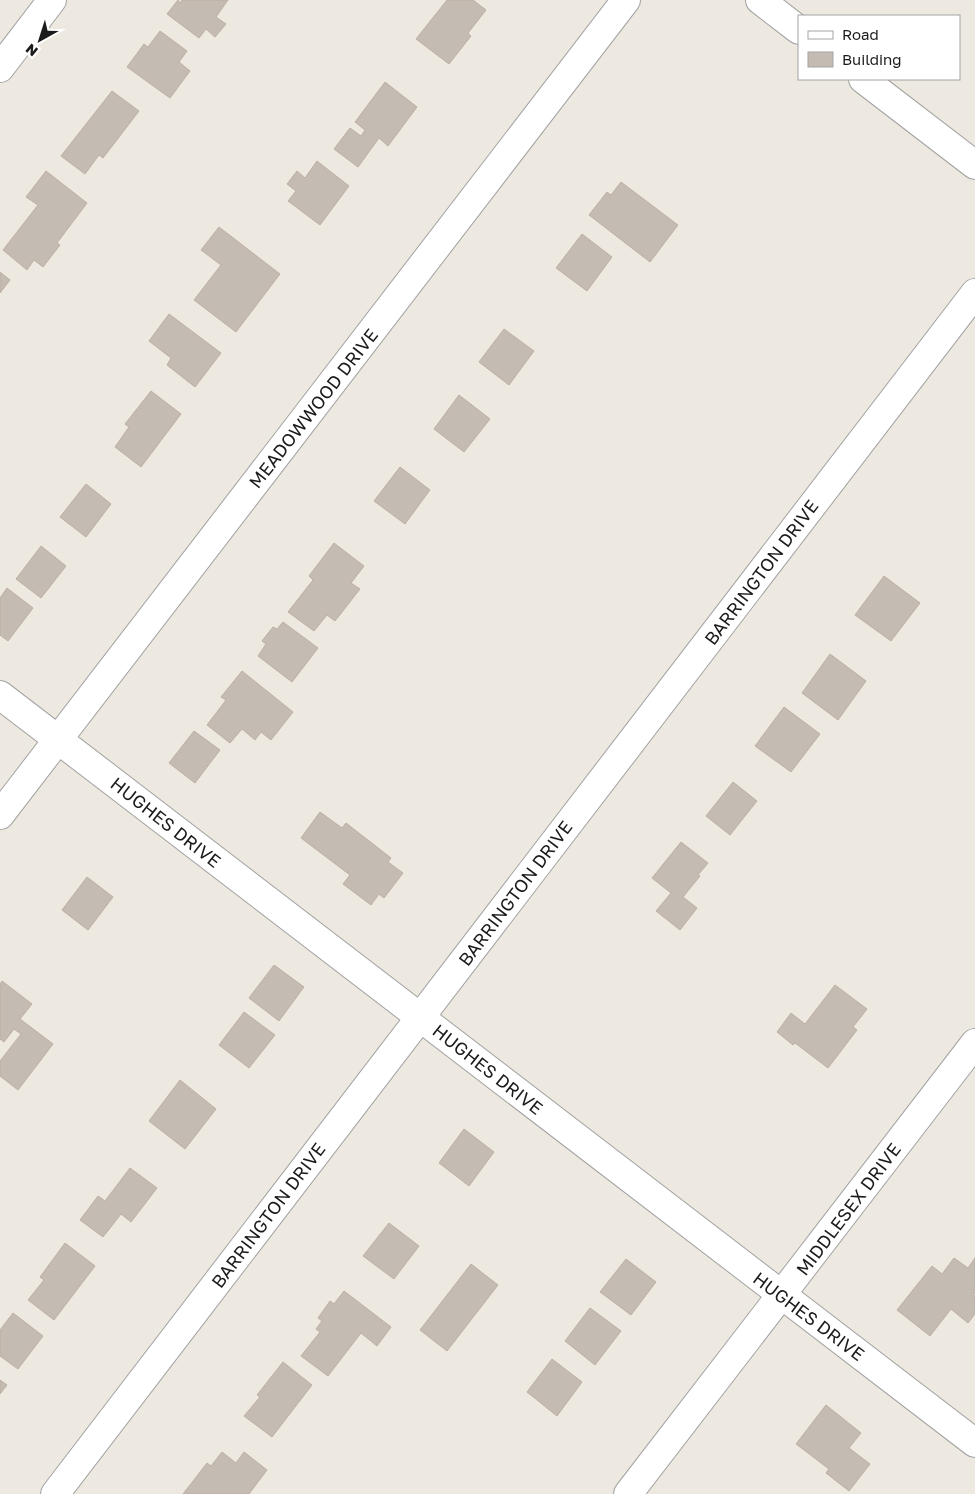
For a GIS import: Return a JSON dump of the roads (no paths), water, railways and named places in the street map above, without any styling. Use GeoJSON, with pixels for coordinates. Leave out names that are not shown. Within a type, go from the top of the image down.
{"type":"FeatureCollection","features":[{"type":"Feature","properties":{"kind":"street"},"geometry":{"type":"LineString","coordinates":[[0,68],[52,0]]}},
{"type":"Feature","properties":{"kind":"street","name":"MEADOWWOOD DRIVE"},"geometry":{"type":"LineString","coordinates":[[0,815],[626,0]]}},
{"type":"Feature","properties":{"kind":"street"},"geometry":{"type":"LineString","coordinates":[[760,0],[798,29]]}},
{"type":"Feature","properties":{"kind":"street"},"geometry":{"type":"LineString","coordinates":[[864,80],[975,165]]}},
{"type":"Feature","properties":{"kind":"street","name":"BARRINGTON DRIVE"},"geometry":{"type":"LineString","coordinates":[[55,1494],[975,293]]}},
{"type":"Feature","properties":{"kind":"street","name":"HUGHES DRIVE"},"geometry":{"type":"LineString","coordinates":[[0,695],[975,1443]]}},
{"type":"Feature","properties":{"kind":"street","name":"MIDDLESEX DRIVE"},"geometry":{"type":"LineString","coordinates":[[628,1494],[975,1043]]}}]}
